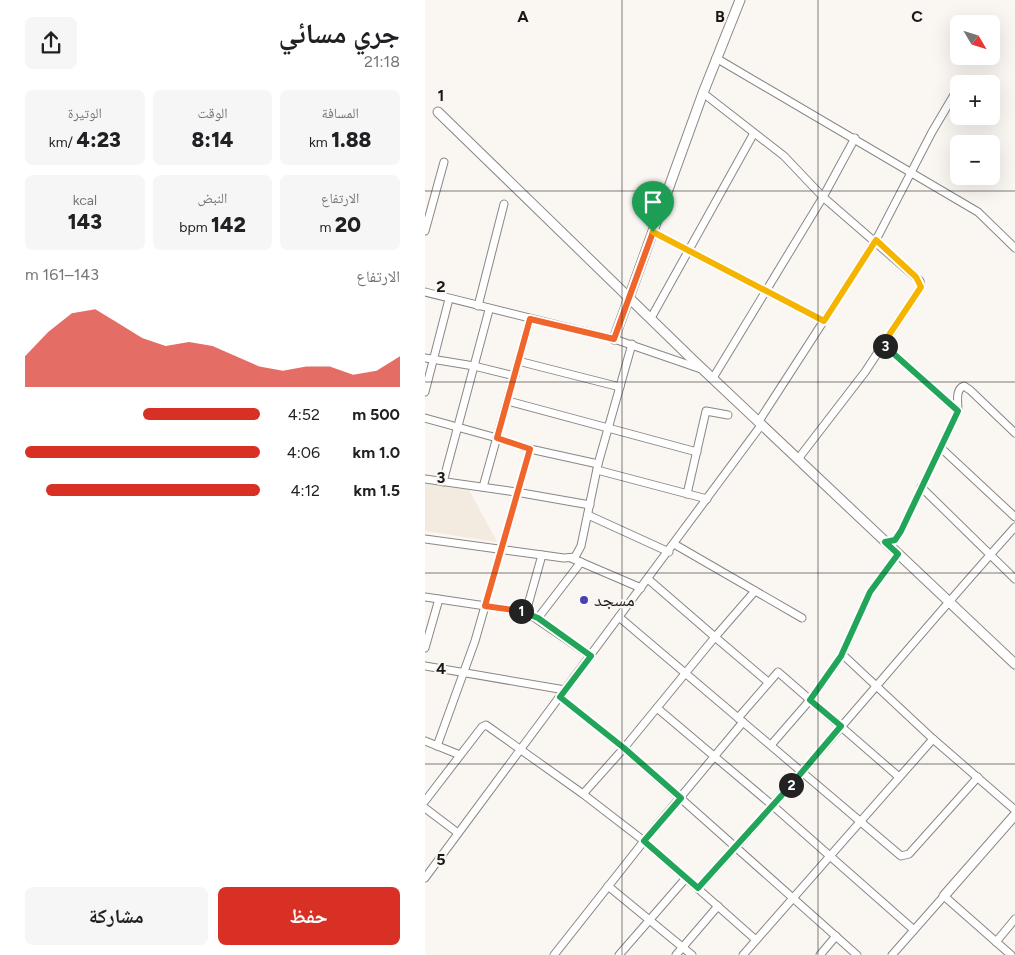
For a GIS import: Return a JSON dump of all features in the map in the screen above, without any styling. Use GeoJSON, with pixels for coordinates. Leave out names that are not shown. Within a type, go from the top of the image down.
{"type":"FeatureCollection","features":[{"type":"Feature","properties":{"kind":"street"},"geometry":{"type":"LineString","coordinates":[[614,339],[716,58],[740,0]]}},
{"type":"Feature","properties":{"kind":"street"},"geometry":{"type":"LineString","coordinates":[[716,58],[978,212],[1015,248]]}},
{"type":"Feature","properties":{"kind":"street"},"geometry":{"type":"LineString","coordinates":[[703,93],[783,156],[823,197],[876,240],[916,277],[921,287],[865,372],[798,459]]}},
{"type":"Feature","properties":{"kind":"street"},"geometry":{"type":"LineString","coordinates":[[425,878],[669,552],[760,422],[876,240],[911,171],[950,102]]}},
{"type":"Feature","properties":{"kind":"street"},"geometry":{"type":"LineString","coordinates":[[438,112],[704,370],[885,542],[1013,659]]}},
{"type":"Feature","properties":{"kind":"street"},"geometry":{"type":"LineString","coordinates":[[651,318],[754,133]]}},
{"type":"Feature","properties":{"kind":"street"},"geometry":{"type":"LineString","coordinates":[[713,378],[823,197],[855,138]]}},
{"type":"Feature","properties":{"kind":"street"},"geometry":{"type":"LineString","coordinates":[[425,231],[444,162]]}},
{"type":"Feature","properties":{"kind":"street"},"geometry":{"type":"LineString","coordinates":[[478,306],[505,204]]}},
{"type":"Feature","properties":{"kind":"street"},"geometry":{"type":"LineString","coordinates":[[653,232],[824,321]]}},
{"type":"Feature","properties":{"kind":"street"},"geometry":{"type":"LineString","coordinates":[[425,292],[449,300],[632,344],[704,370]]}},
{"type":"Feature","properties":{"kind":"street"},"geometry":{"type":"LineString","coordinates":[[425,392],[449,300]]}},
{"type":"Feature","properties":{"kind":"street"},"geometry":{"type":"LineString","coordinates":[[443,482],[489,310]]}},
{"type":"Feature","properties":{"kind":"street"},"geometry":{"type":"LineString","coordinates":[[483,487],[530,319]]}},
{"type":"Feature","properties":{"kind":"street"},"geometry":{"type":"LineString","coordinates":[[571,558],[580,551],[598,467],[632,344]]}},
{"type":"Feature","properties":{"kind":"street"},"geometry":{"type":"LineString","coordinates":[[883,344],[958,411]]}},
{"type":"Feature","properties":{"kind":"street"},"geometry":{"type":"LineString","coordinates":[[425,358],[474,366],[515,376]]}},
{"type":"Feature","properties":{"kind":"street"},"geometry":{"type":"LineString","coordinates":[[519,361],[620,387]]}},
{"type":"Feature","properties":{"kind":"street"},"geometry":{"type":"LineString","coordinates":[[885,542],[895,540],[901,531],[941,448],[958,411],[958,390],[964,386],[1015,433]]}},
{"type":"Feature","properties":{"kind":"street"},"geometry":{"type":"LineString","coordinates":[[508,401],[697,452]]}},
{"type":"Feature","properties":{"kind":"street"},"geometry":{"type":"LineString","coordinates":[[687,494],[706,411],[728,415]]}},
{"type":"Feature","properties":{"kind":"street"},"geometry":{"type":"LineString","coordinates":[[425,418],[707,499]]}},
{"type":"Feature","properties":{"kind":"street"},"geometry":{"type":"LineString","coordinates":[[941,448],[1015,516]]}},
{"type":"Feature","properties":{"kind":"street"},"geometry":{"type":"LineString","coordinates":[[437,746],[465,672],[530,449]]}},
{"type":"Feature","properties":{"kind":"street"},"geometry":{"type":"LineString","coordinates":[[425,479],[590,505]]}},
{"type":"Feature","properties":{"kind":"street"},"geometry":{"type":"LineString","coordinates":[[921,487],[1015,579]]}},
{"type":"Feature","properties":{"kind":"street"},"geometry":{"type":"LineString","coordinates":[[588,515],[669,552]]}},
{"type":"Feature","properties":{"kind":"street"},"geometry":{"type":"LineString","coordinates":[[698,888],[803,772],[948,600],[1015,527]]}},
{"type":"Feature","properties":{"kind":"street"},"geometry":{"type":"LineString","coordinates":[[425,540],[571,558],[641,588]]}},
{"type":"Feature","properties":{"kind":"street"},"geometry":{"type":"LineString","coordinates":[[674,544],[802,618]]}},
{"type":"Feature","properties":{"kind":"street"},"geometry":{"type":"LineString","coordinates":[[771,745],[810,700],[842,654],[870,592],[898,554]]}},
{"type":"Feature","properties":{"kind":"street"},"geometry":{"type":"LineString","coordinates":[[526,612],[542,555]]}},
{"type":"Feature","properties":{"kind":"street"},"geometry":{"type":"LineString","coordinates":[[538,618],[581,562]]}},
{"type":"Feature","properties":{"kind":"street"},"geometry":{"type":"LineString","coordinates":[[648,579],[768,682]]}},
{"type":"Feature","properties":{"kind":"street"},"geometry":{"type":"LineString","coordinates":[[583,794],[687,674],[715,637],[755,591]]}},
{"type":"Feature","properties":{"kind":"street"},"geometry":{"type":"LineString","coordinates":[[425,597],[526,612],[538,618],[591,656]]}},
{"type":"Feature","properties":{"kind":"street"},"geometry":{"type":"LineString","coordinates":[[425,648],[439,599]]}},
{"type":"Feature","properties":{"kind":"street"},"geometry":{"type":"LineString","coordinates":[[619,617],[898,855],[905,857],[978,777]]}},
{"type":"Feature","properties":{"kind":"street"},"geometry":{"type":"LineString","coordinates":[[842,654],[933,739],[1015,810]]}},
{"type":"Feature","properties":{"kind":"street"},"geometry":{"type":"LineString","coordinates":[[425,666],[565,690]]}},
{"type":"Feature","properties":{"kind":"street"},"geometry":{"type":"LineString","coordinates":[[554,955],[644,841],[715,757],[768,682],[778,672],[899,777]]}},
{"type":"Feature","properties":{"kind":"street"},"geometry":{"type":"LineString","coordinates":[[560,697],[624,748],[857,955]]}},
{"type":"Feature","properties":{"kind":"street"},"geometry":{"type":"LineString","coordinates":[[657,708],[773,805],[914,930]]}},
{"type":"Feature","properties":{"kind":"street"},"geometry":{"type":"LineString","coordinates":[[425,801],[428,792],[482,727],[486,725],[583,794],[644,841],[757,940]]}},
{"type":"Feature","properties":{"kind":"street"},"geometry":{"type":"LineString","coordinates":[[743,955],[933,739]]}},
{"type":"Feature","properties":{"kind":"street"},"geometry":{"type":"LineString","coordinates":[[425,741],[460,755]]}},
{"type":"Feature","properties":{"kind":"street"},"geometry":{"type":"LineString","coordinates":[[425,808],[458,833]]}},
{"type":"Feature","properties":{"kind":"street"},"geometry":{"type":"LineString","coordinates":[[892,955],[1015,815]]}},
{"type":"Feature","properties":{"kind":"street"},"geometry":{"type":"LineString","coordinates":[[619,955],[687,878]]}},
{"type":"Feature","properties":{"kind":"street"},"geometry":{"type":"LineString","coordinates":[[608,886],[692,955]]}},
{"type":"Feature","properties":{"kind":"street"},"geometry":{"type":"LineString","coordinates":[[944,896],[1011,955]]}},
{"type":"Feature","properties":{"kind":"street"},"geometry":{"type":"LineString","coordinates":[[676,955],[718,906]]}},
{"type":"Feature","properties":{"kind":"street"},"geometry":{"type":"LineString","coordinates":[[996,942],[1015,920]]}},
{"type":"Feature","properties":{"kind":"street"},"geometry":{"type":"LineString","coordinates":[[820,955],[836,936]]}},
{"type":"Feature","properties":{"kind":"shaded area"},"geometry":{"type":"Polygon","coordinates":[[[425,482],[469,490],[497,542],[425,531],[425,482]]]}},
{"type":"Feature","properties":{"kind":"place","name":"مسجد"},"geometry":{"type":"Point","coordinates":[584,600]}},
{"type":"Feature","properties":{"kind":"route"},"geometry":{"type":"LineString","coordinates":[[653,232],[824,321],[876,240],[920,281],[921,287],[883,344],[958,411],[901,531],[895,540],[885,542],[898,554],[870,592],[841,656],[810,700],[841,726],[737,847],[698,888],[644,841],[681,798],[624,748],[560,697],[591,656],[538,618],[526,612],[485,606],[516,492],[530,449],[497,438],[530,319],[614,339],[653,232]]}}]}
